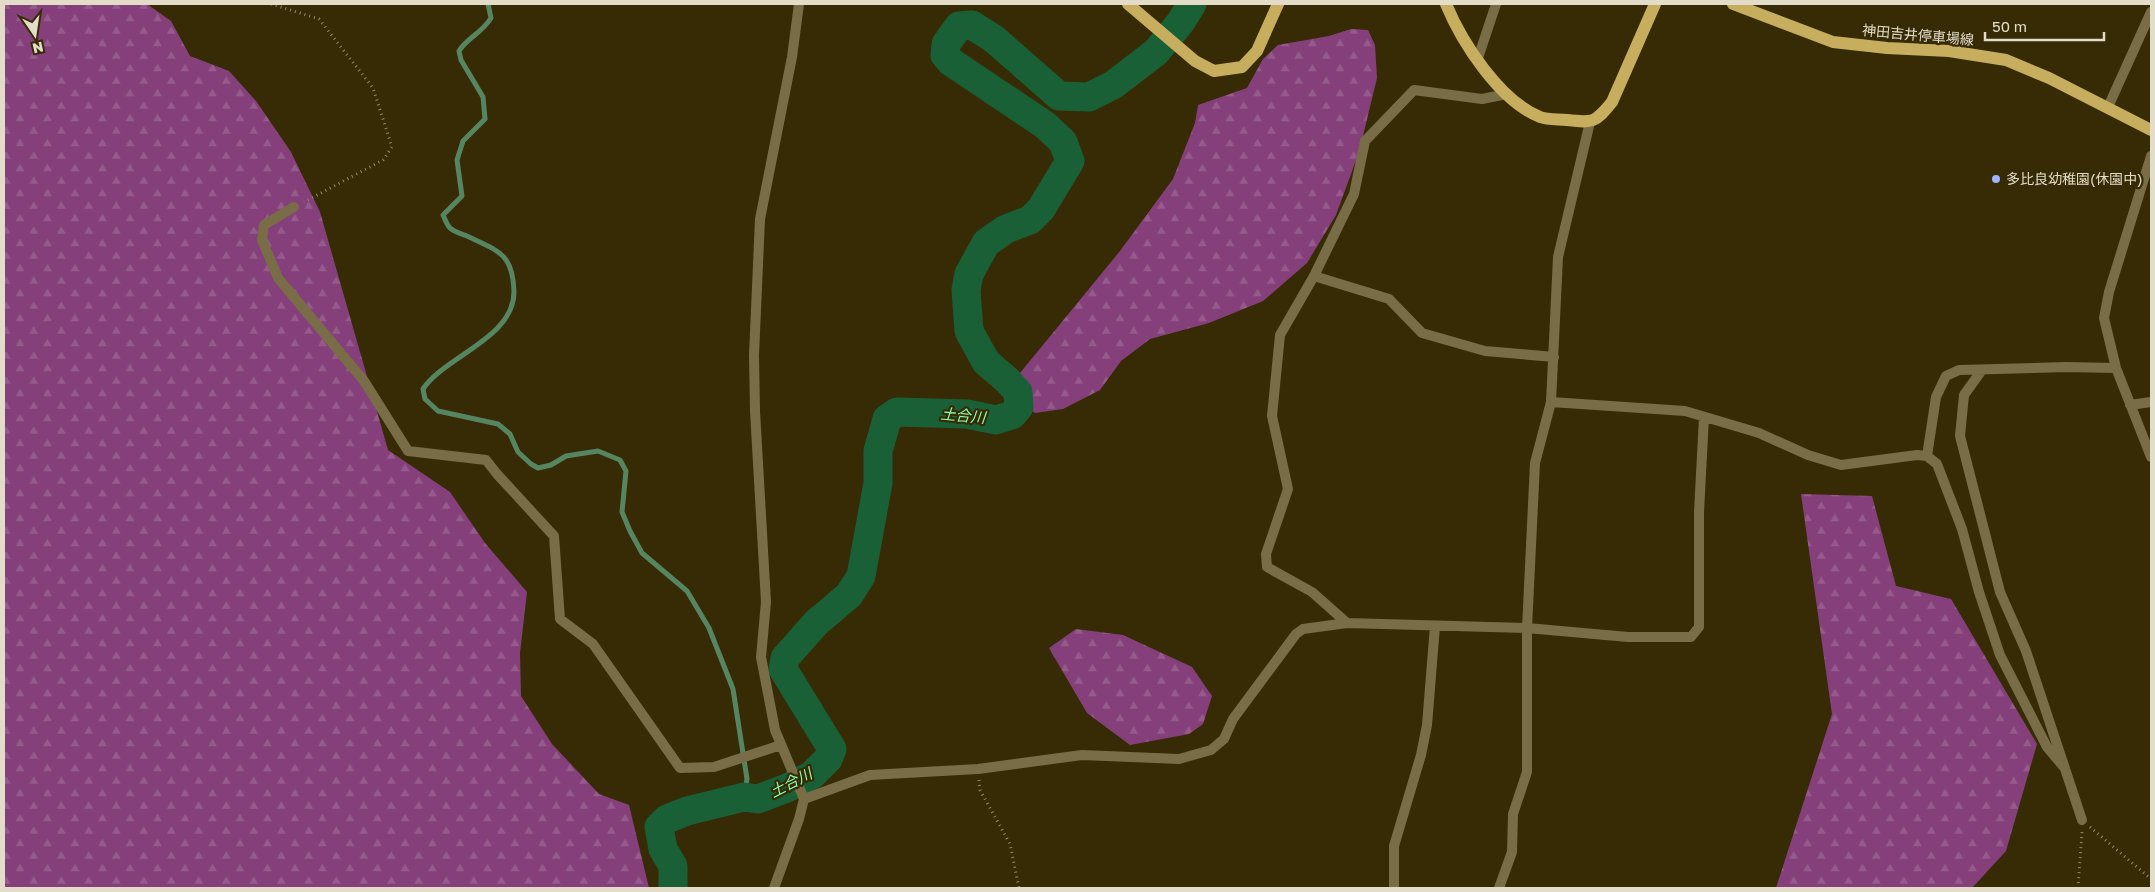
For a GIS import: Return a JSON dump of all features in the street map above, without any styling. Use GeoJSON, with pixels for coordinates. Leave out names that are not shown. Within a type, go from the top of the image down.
{"type":"FeatureCollection","features":[{"type":"Feature","properties":{"kind":"main road"},"geometry":{"type":"LineString","coordinates":[[1128,4],[1195,61],[1214,71],[1242,67],[1257,51],[1278,4]]}},
{"type":"Feature","properties":{"kind":"main road"},"geometry":{"type":"LineString","coordinates":[[1446,4],[1450,14],[1490,76],[1524,108],[1542,117],[1590,122],[1602,115],[1612,102],[1656,4]]}},
{"type":"Feature","properties":{"kind":"main road","name":"神田吉井停車場線"},"geometry":{"type":"LineString","coordinates":[[1733,4],[1833,42],[1887,48],[1949,51],[2006,60],[2108,107],[2151,130]]}},
{"type":"Feature","properties":{"kind":"street"},"geometry":{"type":"LineString","coordinates":[[774,888],[799,819],[804,799],[775,730],[761,657],[766,602],[755,411],[754,355],[760,220],[792,57],[799,4]]}},
{"type":"Feature","properties":{"kind":"street"},"geometry":{"type":"LineString","coordinates":[[1478,58],[1496,4]]}},
{"type":"Feature","properties":{"kind":"street"},"geometry":{"type":"LineString","coordinates":[[2108,107],[2151,12]]}},
{"type":"Feature","properties":{"kind":"street"},"geometry":{"type":"LineString","coordinates":[[1347,623],[1312,592],[1267,566],[1266,554],[1288,489],[1272,416],[1280,335],[1314,276],[1354,194],[1366,141],[1414,90],[1482,99],[1507,94]]}},
{"type":"Feature","properties":{"kind":"street"},"geometry":{"type":"LineString","coordinates":[[1499,888],[1512,852],[1513,814],[1527,772],[1526,628],[1535,463],[1551,402],[1558,257],[1590,122]]}},
{"type":"Feature","properties":{"kind":"street"},"geometry":{"type":"LineString","coordinates":[[2151,156],[2109,292],[2104,318],[2116,368],[2151,457]]}},
{"type":"Feature","properties":{"kind":"street"},"geometry":{"type":"LineString","coordinates":[[294,208],[264,225],[262,240],[278,278],[364,380],[408,450],[486,460],[554,536],[560,619],[593,644],[680,768],[714,767],[782,745]]}},
{"type":"Feature","properties":{"kind":"street"},"geometry":{"type":"LineString","coordinates":[[1314,276],[1389,299],[1422,333],[1485,351],[1554,357]]}},
{"type":"Feature","properties":{"kind":"street"},"geometry":{"type":"LineString","coordinates":[[1927,456],[1936,397],[1946,376],[1959,370],[2066,367],[2116,368]]}},
{"type":"Feature","properties":{"kind":"street"},"geometry":{"type":"LineString","coordinates":[[1982,370],[1964,395],[1960,436],[2000,592],[2026,651],[2082,820]]}},
{"type":"Feature","properties":{"kind":"street"},"geometry":{"type":"LineString","coordinates":[[1551,402],[1685,411],[1759,432],[1808,455],[1841,465],[1916,455],[1927,456],[1937,464],[1962,529],[1979,592],[2000,655],[2047,747],[2063,766]]}},
{"type":"Feature","properties":{"kind":"street"},"geometry":{"type":"LineString","coordinates":[[2130,405],[2151,402]]}},
{"type":"Feature","properties":{"kind":"street"},"geometry":{"type":"LineString","coordinates":[[804,799],[870,775],[978,769],[1082,755],[1179,759],[1211,750],[1224,739],[1233,719],[1296,634],[1303,629],[1347,623],[1526,628],[1628,637],[1691,637],[1699,627],[1699,512],[1704,417]]}},
{"type":"Feature","properties":{"kind":"street"},"geometry":{"type":"LineString","coordinates":[[1394,888],[1394,846],[1422,755],[1427,725],[1435,626]]}},
{"type":"Feature","properties":{"kind":"path"},"geometry":{"type":"LineString","coordinates":[[270,4],[319,19],[373,88],[392,147],[383,160],[294,208]]}},
{"type":"Feature","properties":{"kind":"path"},"geometry":{"type":"LineString","coordinates":[[978,769],[980,790],[1010,844],[1019,888]]}},
{"type":"Feature","properties":{"kind":"path"},"geometry":{"type":"LineString","coordinates":[[2082,820],[2151,879]]}},
{"type":"Feature","properties":{"kind":"path"},"geometry":{"type":"LineString","coordinates":[[2078,888],[2082,850],[2082,820]]}},
{"type":"Feature","properties":{"kind":"green space"},"geometry":{"type":"Polygon","coordinates":[[[4,4],[147,4],[171,21],[190,56],[229,71],[256,101],[291,152],[320,212],[388,450],[450,492],[485,543],[527,592],[520,653],[521,696],[552,744],[599,794],[629,805],[649,888],[4,888],[4,4]]]}},
{"type":"Feature","properties":{"kind":"green space"},"geometry":{"type":"Polygon","coordinates":[[[1351,29],[1368,30],[1375,45],[1377,78],[1359,152],[1336,215],[1307,263],[1263,301],[1209,323],[1150,339],[1121,361],[1100,390],[1063,409],[1035,413],[1015,399],[1020,373],[1120,251],[1173,179],[1195,123],[1198,105],[1247,88],[1263,59],[1278,45],[1329,36],[1351,29]]]}},
{"type":"Feature","properties":{"kind":"green space"},"geometry":{"type":"Polygon","coordinates":[[[1801,494],[1872,496],[1896,586],[1951,599],[2037,744],[2006,851],[1972,888],[1776,888],[1832,714],[1801,494]]]}},
{"type":"Feature","properties":{"kind":"green space"},"geometry":{"type":"Polygon","coordinates":[[[1076,629],[1123,635],[1192,667],[1212,696],[1203,724],[1189,734],[1130,745],[1087,713],[1049,648],[1076,629]]]}},
{"type":"Feature","properties":{"kind":"waterway"},"geometry":{"type":"LineString","coordinates":[[488,4],[491,18],[459,51],[461,60],[483,97],[485,119],[463,141],[457,160],[462,196],[443,215],[448,225],[456,232],[502,255],[511,269],[514,292],[511,308],[503,322],[491,334],[433,377],[423,389],[425,399],[438,411],[498,424],[510,434],[518,452],[538,468],[551,465],[566,456],[598,451],[620,460],[626,471],[622,512],[630,531],[642,553],[687,591],[709,628],[733,689],[747,779],[744,797]]}},
{"type":"Feature","properties":{"kind":"waterway","name":"土合川"},"geometry":{"type":"LineString","coordinates":[[673,888],[673,866],[663,849],[659,827],[667,819],[687,811],[744,797],[758,799],[787,788],[812,775],[828,759],[832,749],[783,669],[785,658],[816,623],[849,595],[861,576],[878,483],[878,451],[887,419],[897,412],[967,414],[996,420],[1012,415],[1019,407],[1018,392],[986,362],[969,331],[966,290],[969,274],[986,243],[1006,229],[1030,220],[1041,209],[1070,161],[1063,142],[1045,125],[951,62],[945,55],[946,44],[959,26],[972,25],[994,39],[1059,96],[1089,97],[1113,85],[1156,52],[1180,23],[1192,4]]}},
{"type":"Feature","properties":{"kind":"place","name":"多比良幼稚園(休園中)"},"geometry":{"type":"Point","coordinates":[1996,179]}}]}
